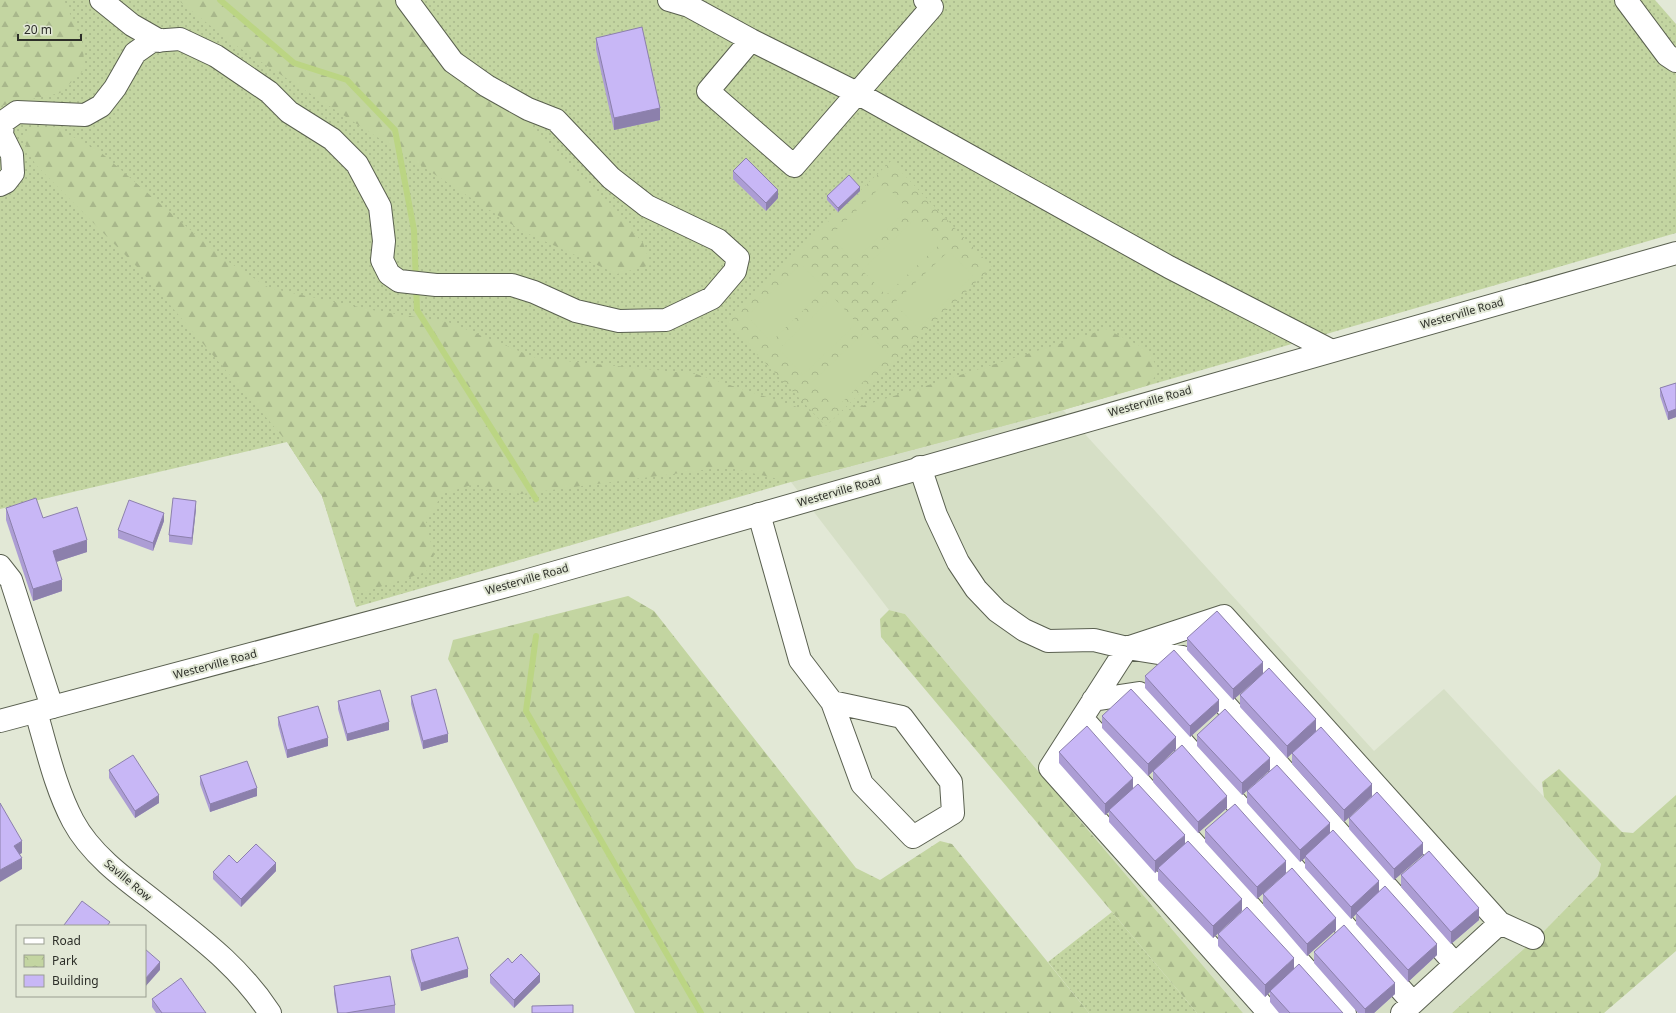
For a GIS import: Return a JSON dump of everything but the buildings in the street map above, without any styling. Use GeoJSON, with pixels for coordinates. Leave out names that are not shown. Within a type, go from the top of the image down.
{"type":"FeatureCollection","features":[{"type":"Feature","properties":{"kind":"main road"},"geometry":{"type":"LineString","coordinates":[[101,0],[132,25],[160,41]]}},
{"type":"Feature","properties":{"kind":"main road"},"geometry":{"type":"LineString","coordinates":[[0,185],[6,182],[13,173],[12,155],[2,135],[3,122],[17,112],[85,115],[101,106],[115,88],[135,53],[152,41],[180,39],[216,56],[269,92],[289,112],[332,140],[357,164],[380,207],[384,240],[382,260],[389,274],[399,281],[436,285],[512,286],[534,292],[576,311],[619,321],[666,320],[712,298],[735,271],[738,258],[718,240],[647,206],[611,178],[556,120],[528,109],[487,86],[453,62],[407,0]]}},
{"type":"Feature","properties":{"kind":"main road"},"geometry":{"type":"LineString","coordinates":[[669,0],[689,6],[751,40],[857,93],[1169,267],[1330,350]]}},
{"type":"Feature","properties":{"kind":"main road"},"geometry":{"type":"LineString","coordinates":[[751,40],[708,91],[794,166],[932,7],[925,0]]}},
{"type":"Feature","properties":{"kind":"main road"},"geometry":{"type":"LineString","coordinates":[[1626,0],[1667,55],[1676,61]]}},
{"type":"Feature","properties":{"kind":"main road","name":"Westerville Road"},"geometry":{"type":"LineString","coordinates":[[0,721],[525,581],[1330,350],[1676,253]]}},
{"type":"Feature","properties":{"kind":"main road"},"geometry":{"type":"LineString","coordinates":[[920,467],[936,515],[958,562],[976,589],[997,611],[1024,630],[1048,642],[1094,640],[1128,648],[1183,657],[1455,964]]}},
{"type":"Feature","properties":{"kind":"main road"},"geometry":{"type":"LineString","coordinates":[[758,514],[800,660],[832,702],[862,784],[913,837],[953,813],[951,782],[902,717],[832,702]]}},
{"type":"Feature","properties":{"kind":"main road","name":"Saville Row"},"geometry":{"type":"LineString","coordinates":[[0,566],[11,580],[44,710],[50,764],[73,822],[92,848],[118,874],[234,966],[256,992],[270,1013]]}},
{"type":"Feature","properties":{"kind":"main road"},"geometry":{"type":"LineString","coordinates":[[1269,1013],[1050,768],[1128,648],[1224,616],[1500,923],[1533,938]]}},
{"type":"Feature","properties":{"kind":"main road"},"geometry":{"type":"LineString","coordinates":[[1088,709],[1139,692],[1407,1008],[1500,923]]}},
{"type":"Feature","properties":{"kind":"main road"},"geometry":{"type":"LineString","coordinates":[[1088,709],[1346,1013]]}},
{"type":"Feature","properties":{"kind":"shaded area"},"geometry":{"type":"Polygon","coordinates":[[[1063,410],[1374,751],[1444,689],[1544,797],[1601,864],[1598,876],[1545,930],[1452,1013],[1243,1013],[905,614],[889,610],[791,482],[1063,410]]]}},
{"type":"Feature","properties":{"kind":"green space"},"geometry":{"type":"Polygon","coordinates":[[[0,0],[1655,0],[1676,24],[1676,233],[1063,410],[791,482],[356,607],[322,496],[287,442],[0,509],[0,0]]]}},
{"type":"Feature","properties":{"kind":"green space"},"geometry":{"type":"Polygon","coordinates":[[[0,0],[64,0],[82,41],[85,69],[60,93],[0,106],[0,0]]]}},
{"type":"Feature","properties":{"kind":"green space"},"geometry":{"type":"Polygon","coordinates":[[[178,0],[396,0],[603,197],[643,243],[651,265],[617,274],[522,231],[232,43],[178,0]]]}},
{"type":"Feature","properties":{"kind":"green space"},"geometry":{"type":"Polygon","coordinates":[[[54,127],[98,150],[224,259],[269,288],[377,311],[448,322],[536,358],[696,374],[812,412],[826,426],[840,413],[1106,329],[1148,350],[1159,371],[1149,385],[1063,410],[791,482],[726,467],[521,494],[475,484],[442,494],[426,523],[434,555],[426,572],[361,593],[351,585],[322,496],[287,442],[141,271],[35,164],[22,136],[32,128],[54,127]]]}},
{"type":"Feature","properties":{"kind":"green space"},"geometry":{"type":"Polygon","coordinates":[[[891,161],[992,267],[826,426],[725,321],[891,161]]]}},
{"type":"Feature","properties":{"kind":"green space"},"geometry":{"type":"Polygon","coordinates":[[[884,184],[908,209],[854,261],[830,236],[884,184]]]}},
{"type":"Feature","properties":{"kind":"green space"},"geometry":{"type":"Polygon","coordinates":[[[917,217],[941,243],[886,295],[862,270],[917,217]]]}},
{"type":"Feature","properties":{"kind":"green space"},"geometry":{"type":"Polygon","coordinates":[[[949,251],[973,276],[918,328],[894,303],[949,251]]]}},
{"type":"Feature","properties":{"kind":"green space"},"geometry":{"type":"Polygon","coordinates":[[[801,264],[825,289],[771,342],[747,316],[801,264]]]}},
{"type":"Feature","properties":{"kind":"green space"},"geometry":{"type":"Polygon","coordinates":[[[833,297],[857,323],[803,375],[779,349],[833,297]]]}},
{"type":"Feature","properties":{"kind":"green space"},"geometry":{"type":"Polygon","coordinates":[[[866,331],[890,356],[836,408],[811,383],[866,331]]]}},
{"type":"Feature","properties":{"kind":"green space"},"geometry":{"type":"Polygon","coordinates":[[[628,596],[654,611],[856,868],[880,880],[940,841],[952,844],[1089,1013],[635,1013],[448,659],[453,640],[628,596]]]}},
{"type":"Feature","properties":{"kind":"green space"},"geometry":{"type":"Polygon","coordinates":[[[889,610],[905,614],[1243,1013],[1197,1013],[881,637],[880,619],[889,610]]]}},
{"type":"Feature","properties":{"kind":"green space"},"geometry":{"type":"Polygon","coordinates":[[[1559,769],[1622,832],[1633,833],[1676,795],[1676,951],[1604,1013],[1452,1013],[1545,930],[1598,876],[1601,864],[1544,797],[1542,782],[1559,769]]]}},
{"type":"Feature","properties":{"kind":"green space"},"geometry":{"type":"Polygon","coordinates":[[[1112,912],[1197,1013],[1089,1013],[1048,962],[1112,912]]]}},
{"type":"Feature","properties":{"kind":"waterway"},"geometry":{"type":"LineString","coordinates":[[220,0],[294,63],[347,80],[395,130],[414,230],[417,310],[536,499]]}},
{"type":"Feature","properties":{"kind":"waterway"},"geometry":{"type":"LineString","coordinates":[[536,636],[526,711],[701,1013]]}}]}
